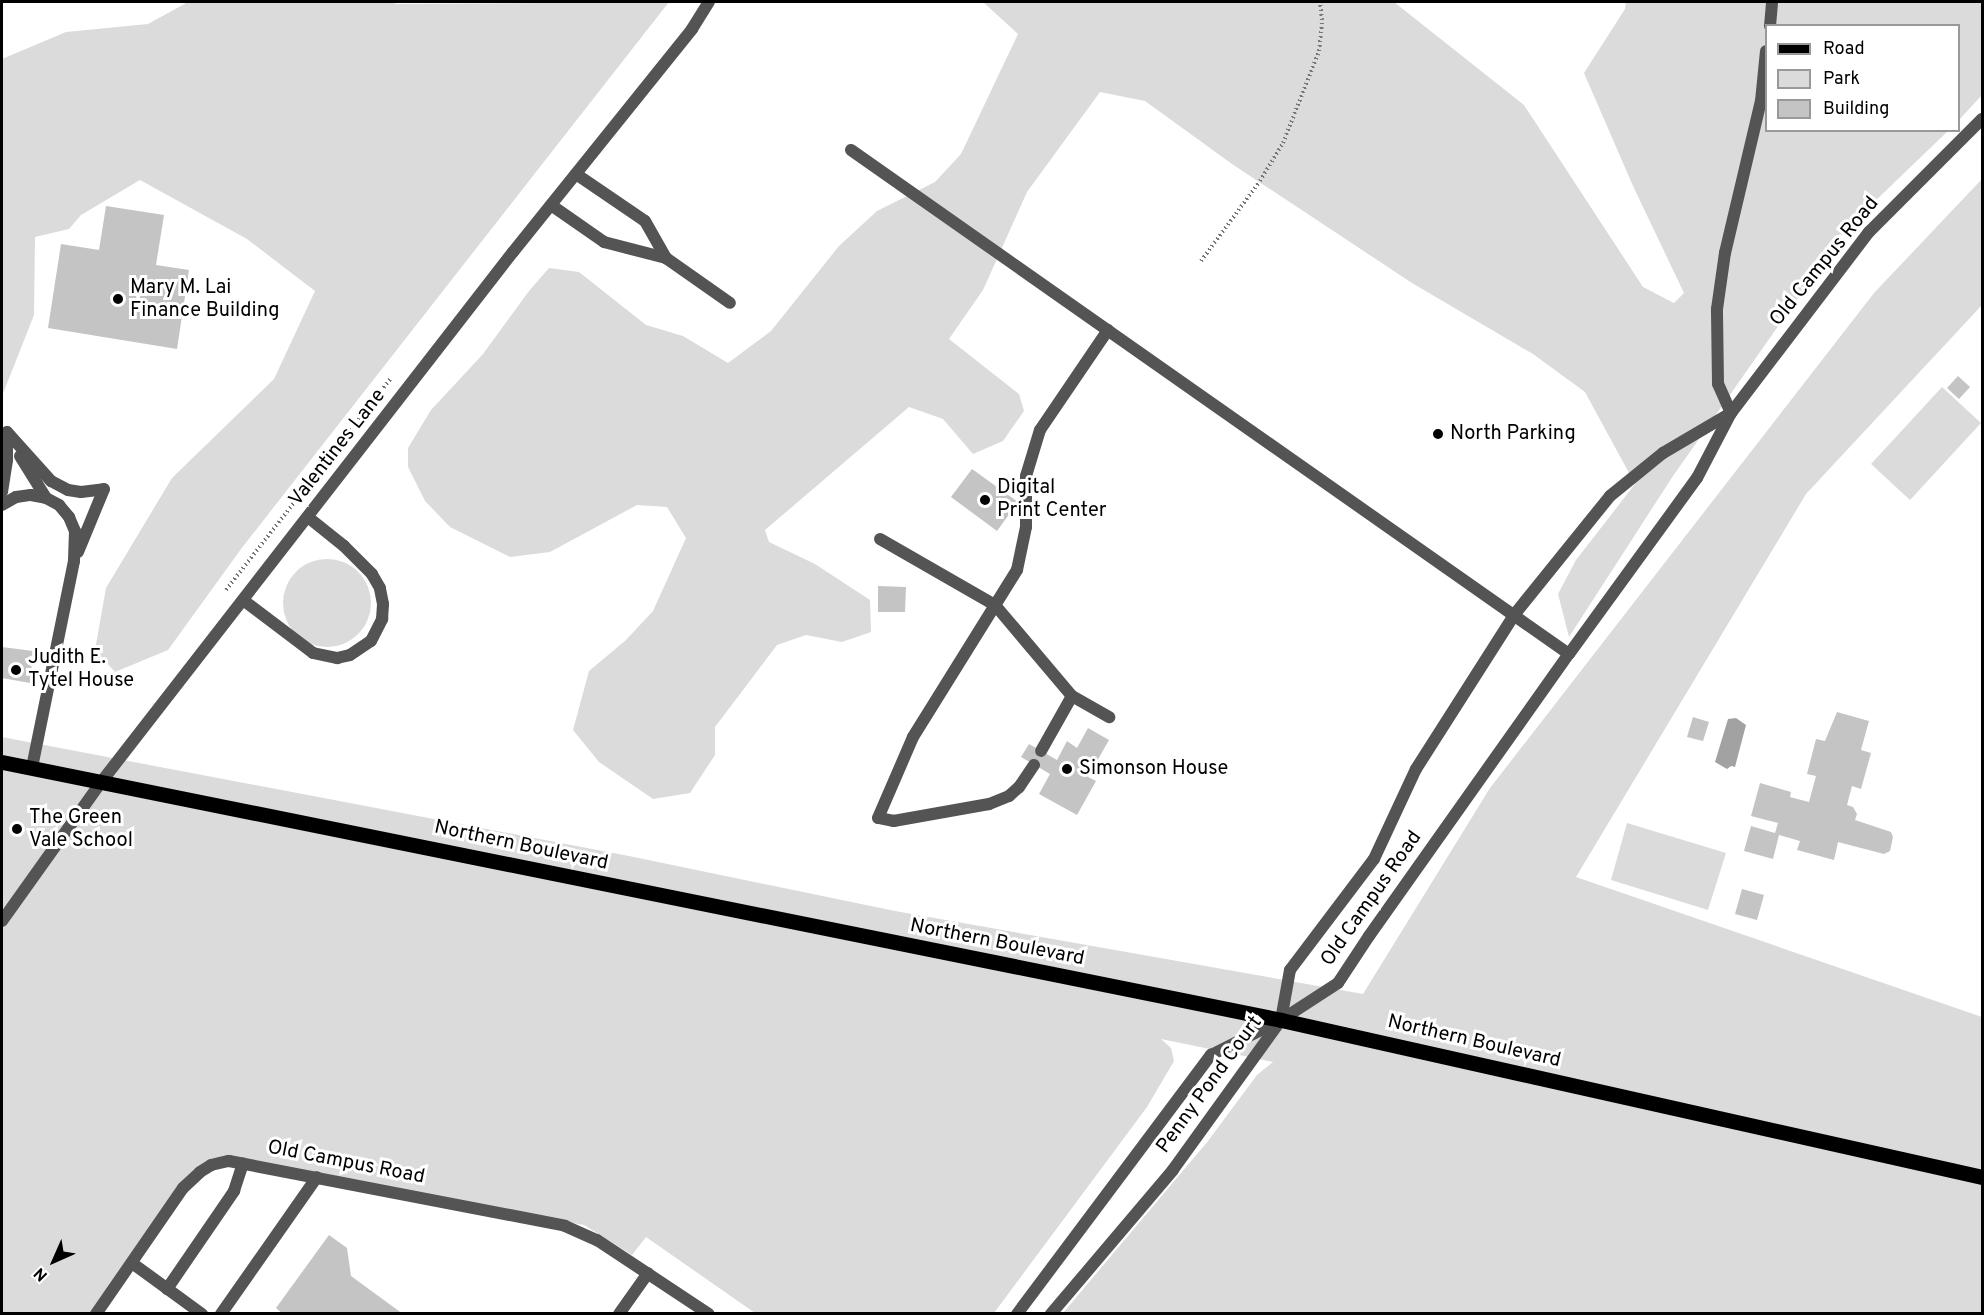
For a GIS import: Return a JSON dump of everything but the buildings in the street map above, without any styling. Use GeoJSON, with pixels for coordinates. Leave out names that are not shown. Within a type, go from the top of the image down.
{"type":"FeatureCollection","features":[{"type":"Feature","properties":{"kind":"main road","name":"Northern Boulevard"},"geometry":{"type":"LineString","coordinates":[[2,762],[1281,1020],[1983,1178]]}},
{"type":"Feature","properties":{"kind":"street","name":"Valentines Lane"},"geometry":{"type":"LineString","coordinates":[[2,921],[102,781],[692,29],[710,2]]}},
{"type":"Feature","properties":{"kind":"street"},"geometry":{"type":"LineString","coordinates":[[1770,24],[1772,2]]}},
{"type":"Feature","properties":{"kind":"street"},"geometry":{"type":"LineString","coordinates":[[1731,412],[1718,384],[1717,309],[1725,253],[1761,101],[1765,68]]}},
{"type":"Feature","properties":{"kind":"street","name":"Old Campus Road"},"geometry":{"type":"LineString","coordinates":[[1281,1020],[1338,983],[1569,654],[1698,478],[1731,412],[1869,232],[1983,119]]}},
{"type":"Feature","properties":{"kind":"street"},"geometry":{"type":"LineString","coordinates":[[851,150],[1569,654]]}},
{"type":"Feature","properties":{"kind":"street"},"geometry":{"type":"LineString","coordinates":[[576,174],[645,221],[666,258]]}},
{"type":"Feature","properties":{"kind":"street"},"geometry":{"type":"LineString","coordinates":[[551,206],[604,242],[666,258],[730,303]]}},
{"type":"Feature","properties":{"kind":"street"},"geometry":{"type":"LineString","coordinates":[[1034,765],[1019,787],[1009,796],[989,804],[894,821],[878,818],[913,737],[1017,570],[1026,527],[1026,476],[1040,430],[1108,330]]}},
{"type":"Feature","properties":{"kind":"street","name":"Old Campus Road"},"geometry":{"type":"LineString","coordinates":[[1281,1020],[1290,970],[1374,860],[1416,769],[1514,615],[1610,496],[1663,453],[1731,412]]}},
{"type":"Feature","properties":{"kind":"street"},"geometry":{"type":"LineString","coordinates":[[2,492],[7,460],[4,427]]}},
{"type":"Feature","properties":{"kind":"street"},"geometry":{"type":"LineString","coordinates":[[4,427],[46,498]]}},
{"type":"Feature","properties":{"kind":"street"},"geometry":{"type":"LineString","coordinates":[[4,427],[51,481],[68,490],[81,492],[104,489],[74,561]]}},
{"type":"Feature","properties":{"kind":"street"},"geometry":{"type":"LineString","coordinates":[[2,505],[16,497],[31,495],[46,498],[59,505],[69,517],[75,531],[74,561],[32,768]]}},
{"type":"Feature","properties":{"kind":"street"},"geometry":{"type":"LineString","coordinates":[[243,600],[313,653],[337,658],[350,655],[371,641],[382,619],[383,604],[380,588],[372,574],[344,546],[309,518]]}},
{"type":"Feature","properties":{"kind":"street"},"geometry":{"type":"LineString","coordinates":[[880,539],[995,605],[1072,696],[1109,717]]}},
{"type":"Feature","properties":{"kind":"street"},"geometry":{"type":"LineString","coordinates":[[1041,751],[1072,696]]}},
{"type":"Feature","properties":{"kind":"street","name":"Penny Pond Court"},"geometry":{"type":"LineString","coordinates":[[1017,1314],[1211,1055],[1281,1020]]}},
{"type":"Feature","properties":{"kind":"street","name":"Penny Pond Court"},"geometry":{"type":"LineString","coordinates":[[1051,1314],[1173,1170],[1281,1020]]}},
{"type":"Feature","properties":{"kind":"street","name":"Old Campus Road"},"geometry":{"type":"LineString","coordinates":[[96,1314],[191,1179],[218,1163],[243,1163],[565,1226],[597,1240],[709,1314]]}},
{"type":"Feature","properties":{"kind":"street"},"geometry":{"type":"LineString","coordinates":[[167,1288],[234,1191],[243,1163]]}},
{"type":"Feature","properties":{"kind":"street"},"geometry":{"type":"LineString","coordinates":[[221,1314],[317,1177]]}},
{"type":"Feature","properties":{"kind":"street"},"geometry":{"type":"LineString","coordinates":[[132,1263],[202,1314]]}},
{"type":"Feature","properties":{"kind":"street"},"geometry":{"type":"LineString","coordinates":[[619,1314],[648,1273]]}},
{"type":"Feature","properties":{"kind":"path"},"geometry":{"type":"LineString","coordinates":[[1201,261],[1260,181],[1283,143],[1319,51],[1322,20],[1320,2]]}},
{"type":"Feature","properties":{"kind":"green space"},"geometry":{"type":"Polygon","coordinates":[[[188,2],[393,2],[396,4],[669,2],[241,549],[168,650],[115,672],[95,650],[106,588],[172,478],[274,379],[315,291],[247,239],[140,180],[81,215],[69,229],[35,237],[34,315],[2,396],[2,59],[66,32],[148,24],[188,2]]]}},
{"type":"Feature","properties":{"kind":"green space"},"geometry":{"type":"Polygon","coordinates":[[[983,2],[1394,2],[1524,105],[1643,287],[1674,303],[1684,293],[1633,186],[1584,73],[1625,9],[1626,2],[1982,2],[1982,95],[1960,119],[1960,24],[1765,24],[1765,132],[1947,132],[1847,228],[1673,476],[1569,637],[1558,594],[1576,560],[1635,484],[1585,392],[1533,354],[1412,283],[1232,164],[1145,101],[1100,92],[1027,192],[983,290],[949,339],[1019,394],[1024,411],[1003,441],[973,454],[943,419],[909,407],[765,530],[769,542],[815,564],[870,600],[871,632],[842,642],[806,635],[777,645],[715,727],[715,755],[690,793],[653,799],[599,762],[573,730],[589,671],[626,640],[653,611],[686,538],[667,507],[637,505],[550,552],[510,557],[450,527],[425,501],[408,467],[408,448],[431,410],[483,354],[529,291],[549,268],[579,272],[646,325],[683,336],[728,363],[771,331],[839,246],[877,211],[935,182],[961,154],[1018,34],[983,2]]]}},
{"type":"Feature","properties":{"kind":"green space"},"geometry":{"type":"Polygon","coordinates":[[[1982,179],[1982,305],[1806,494],[1576,877],[1982,1017],[1982,1313],[1063,1313],[1208,1141],[1257,1075],[1273,1062],[1161,1039],[1171,1048],[1174,1061],[1147,1107],[994,1313],[755,1313],[646,1237],[632,1255],[584,1225],[228,1159],[189,1176],[90,1313],[2,1313],[2,737],[629,856],[895,911],[1363,994],[1490,788],[1874,293],[1982,179]]]}},
{"type":"Feature","properties":{"kind":"green space"},"geometry":{"type":"Polygon","coordinates":[[[1942,387],[1981,423],[1910,500],[1871,464],[1942,387]]]}},
{"type":"Feature","properties":{"kind":"green space"},"geometry":{"type":"Polygon","coordinates":[[[327,559],[352,566],[364,578],[371,603],[364,628],[352,640],[327,647],[302,640],[290,628],[283,603],[290,578],[302,566],[327,559]]]}},
{"type":"Feature","properties":{"kind":"green space"},"geometry":{"type":"Polygon","coordinates":[[[1627,823],[1726,853],[1708,910],[1611,880],[1627,823]]]}},
{"type":"Feature","properties":{"kind":"shaded area"},"geometry":{"type":"Polygon","coordinates":[[[1736,718],[1746,725],[1735,767],[1731,766],[1727,769],[1715,762],[1728,719],[1736,718]]]}},
{"type":"Feature","properties":{"kind":"place","name":"Mary M. Lai Finance Building"},"geometry":{"type":"Point","coordinates":[118,299]}},
{"type":"Feature","properties":{"kind":"place","name":"North Parking"},"geometry":{"type":"Point","coordinates":[1438,434]}},
{"type":"Feature","properties":{"kind":"place","name":"Digital Print Center"},"geometry":{"type":"Point","coordinates":[985,500]}},
{"type":"Feature","properties":{"kind":"place","name":"Judith E. Tytel House"},"geometry":{"type":"Point","coordinates":[16,670]}},
{"type":"Feature","properties":{"kind":"place","name":"Simonson House"},"geometry":{"type":"Point","coordinates":[1067,769]}},
{"type":"Feature","properties":{"kind":"place","name":"The Green Vale School"},"geometry":{"type":"Point","coordinates":[17,829]}}]}
